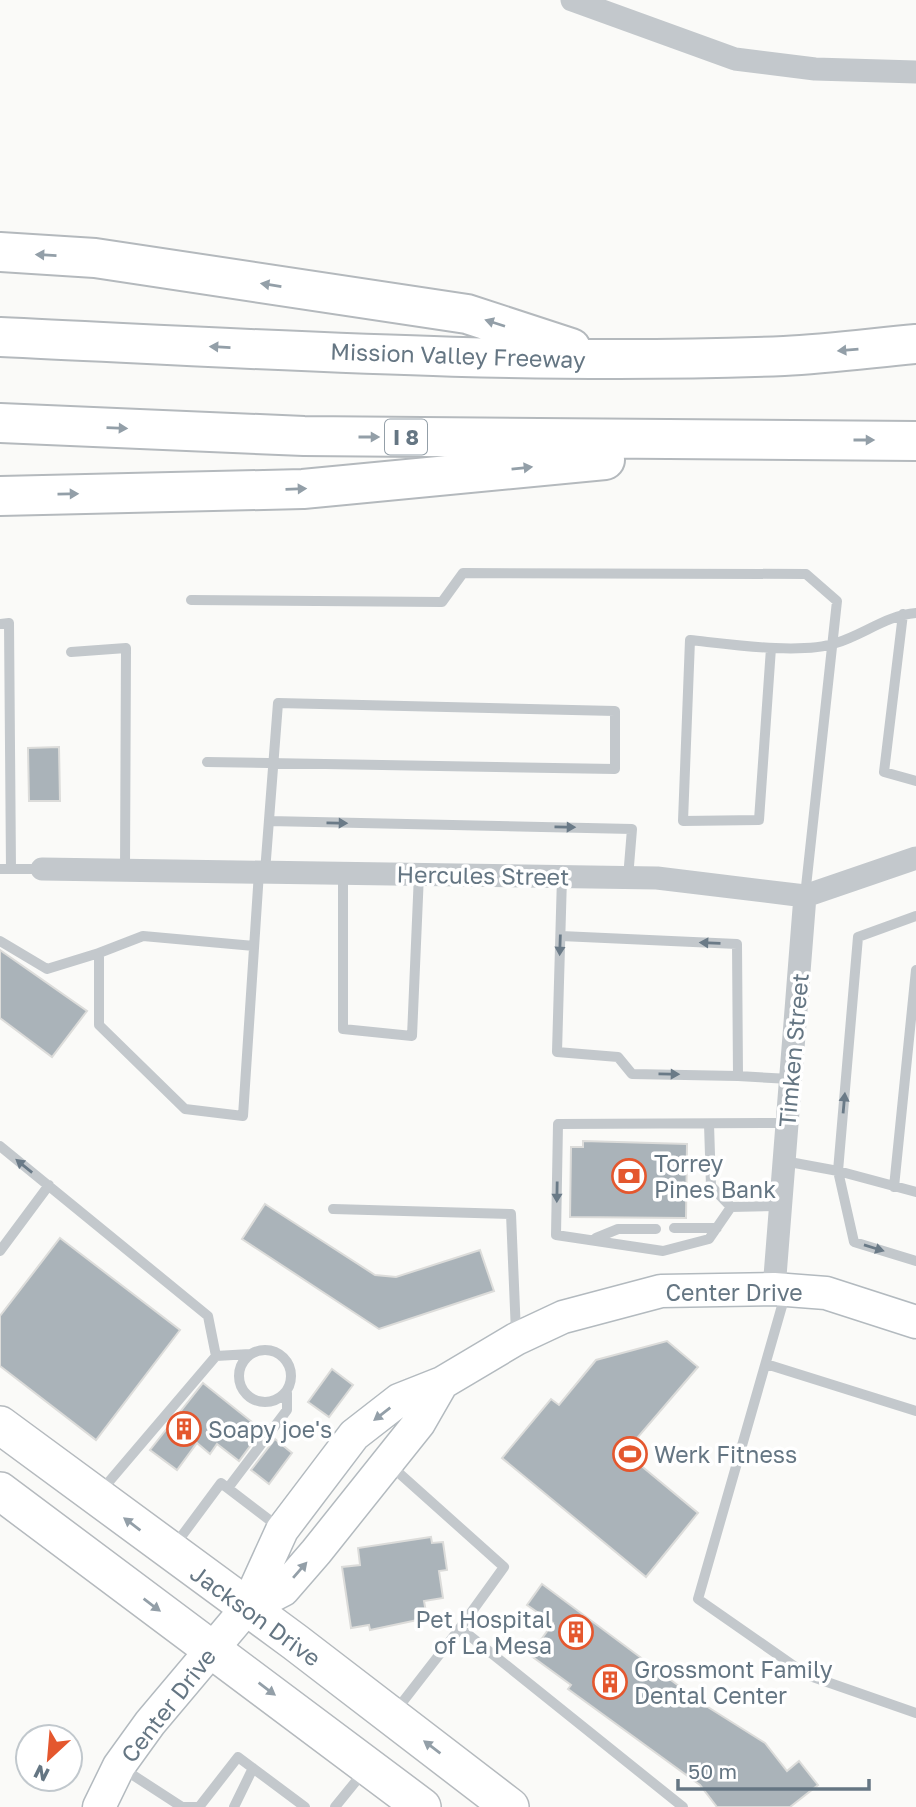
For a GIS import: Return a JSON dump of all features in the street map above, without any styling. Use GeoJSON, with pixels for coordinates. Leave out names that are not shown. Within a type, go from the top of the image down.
{"type":"FeatureCollection","features":[{"type":"Feature","properties":{"kind":"highway"},"geometry":{"type":"LineString","coordinates":[[0,252],[95,258],[467,314],[607,359]]}},
{"type":"Feature","properties":{"kind":"highway","name":"Mission Valley Freeway"},"geometry":{"type":"LineString","coordinates":[[0,337],[459,358],[786,356],[916,344]]}},
{"type":"Feature","properties":{"kind":"highway","name":"I 8"},"geometry":{"type":"LineString","coordinates":[[0,423],[304,436],[916,441]]}},
{"type":"Feature","properties":{"kind":"highway"},"geometry":{"type":"LineString","coordinates":[[0,496],[303,489],[812,440]]}},
{"type":"Feature","properties":{"kind":"main road","name":"Center Drive"},"geometry":{"type":"LineString","coordinates":[[99,1807],[119,1766],[179,1685],[246,1609],[282,1530],[354,1435],[399,1400],[442,1383],[516,1339],[563,1317],[661,1291],[780,1289],[826,1293],[916,1322]]}},
{"type":"Feature","properties":{"kind":"main road","name":"Center Drive"},"geometry":{"type":"LineString","coordinates":[[246,1609],[283,1590],[419,1423],[442,1383]]}},
{"type":"Feature","properties":{"kind":"main road","name":"Jackson Drive"},"geometry":{"type":"LineString","coordinates":[[0,1425],[510,1807]]}},
{"type":"Feature","properties":{"kind":"main road"},"geometry":{"type":"LineString","coordinates":[[0,1491],[369,1765],[417,1806]]}},
{"type":"Feature","properties":{"kind":"street"},"geometry":{"type":"LineString","coordinates":[[578,1],[735,58],[815,69],[916,72]]}},
{"type":"Feature","properties":{"kind":"street","name":"Hercules Street"},"geometry":{"type":"LineString","coordinates":[[42,869],[628,878],[805,896],[915,861]]}},
{"type":"Feature","properties":{"kind":"street","name":"Timken Street"},"geometry":{"type":"LineString","coordinates":[[780,1289],[780,1206],[805,896]]}},
{"type":"Feature","properties":{"kind":"lane"},"geometry":{"type":"LineString","coordinates":[[191,600],[442,601],[463,573],[806,574],[838,601],[805,896]]}},
{"type":"Feature","properties":{"kind":"lane"},"geometry":{"type":"LineString","coordinates":[[771,648],[758,820],[683,821],[690,640],[771,648],[834,644],[903,614],[916,613]]}},
{"type":"Feature","properties":{"kind":"lane"},"geometry":{"type":"LineString","coordinates":[[903,614],[884,772],[916,782]]}},
{"type":"Feature","properties":{"kind":"lane"},"geometry":{"type":"LineString","coordinates":[[0,624],[9,623],[5,869],[42,869]]}},
{"type":"Feature","properties":{"kind":"lane"},"geometry":{"type":"LineString","coordinates":[[71,652],[127,648],[125,870]]}},
{"type":"Feature","properties":{"kind":"lane"},"geometry":{"type":"LineString","coordinates":[[99,953],[99,1025],[185,1109],[243,1116],[254,946],[269,821],[274,762],[278,703],[615,711],[615,769],[274,762],[206,762]]}},
{"type":"Feature","properties":{"kind":"lane"},"geometry":{"type":"LineString","coordinates":[[269,821],[632,828],[628,878]]}},
{"type":"Feature","properties":{"kind":"lane"},"geometry":{"type":"LineString","coordinates":[[343,873],[343,1029],[412,1036],[419,874]]}},
{"type":"Feature","properties":{"kind":"lane"},"geometry":{"type":"LineString","coordinates":[[562,877],[557,1052],[618,1057],[632,1074],[790,1079]]}},
{"type":"Feature","properties":{"kind":"lane"},"geometry":{"type":"LineString","coordinates":[[916,916],[858,937],[838,1171],[854,1242],[916,1261]]}},
{"type":"Feature","properties":{"kind":"lane"},"geometry":{"type":"LineString","coordinates":[[0,941],[47,969],[143,936],[254,946]]}},
{"type":"Feature","properties":{"kind":"lane"},"geometry":{"type":"LineString","coordinates":[[561,936],[737,944],[738,1076]]}},
{"type":"Feature","properties":{"kind":"lane"},"geometry":{"type":"LineString","coordinates":[[894,1187],[916,970]]}},
{"type":"Feature","properties":{"kind":"lane"},"geometry":{"type":"LineString","coordinates":[[731,1207],[709,1239],[663,1251],[556,1235],[558,1124],[787,1123]]}},
{"type":"Feature","properties":{"kind":"lane"},"geometry":{"type":"LineString","coordinates":[[709,1124],[711,1186],[731,1207],[780,1206]]}},
{"type":"Feature","properties":{"kind":"lane"},"geometry":{"type":"LineString","coordinates":[[0,1146],[208,1316],[216,1356]]}},
{"type":"Feature","properties":{"kind":"lane"},"geometry":{"type":"LineString","coordinates":[[784,1161],[838,1171],[916,1192]]}},
{"type":"Feature","properties":{"kind":"lane"},"geometry":{"type":"LineString","coordinates":[[0,1251],[5,1235],[49,1185]]}},
{"type":"Feature","properties":{"kind":"lane"},"geometry":{"type":"LineString","coordinates":[[333,1209],[511,1213],[516,1339]]}},
{"type":"Feature","properties":{"kind":"lane"},"geometry":{"type":"LineString","coordinates":[[674,1228],[717,1228]]}},
{"type":"Feature","properties":{"kind":"lane"},"geometry":{"type":"LineString","coordinates":[[593,1239],[618,1229],[656,1229]]}},
{"type":"Feature","properties":{"kind":"lane"},"geometry":{"type":"LineString","coordinates":[[780,1289],[766,1364],[698,1599],[807,1675],[916,1713]]}},
{"type":"Feature","properties":{"kind":"lane"},"geometry":{"type":"LineString","coordinates":[[96,1497],[216,1356],[271,1350],[281,1354],[292,1372],[286,1392],[287,1410],[228,1488]]}},
{"type":"Feature","properties":{"kind":"lane"},"geometry":{"type":"LineString","coordinates":[[250,1354],[239,1370],[242,1389],[248,1396],[268,1403],[286,1392]]}},
{"type":"Feature","properties":{"kind":"lane"},"geometry":{"type":"LineString","coordinates":[[766,1364],[916,1410]]}},
{"type":"Feature","properties":{"kind":"lane"},"geometry":{"type":"LineString","coordinates":[[386,1461],[504,1567],[392,1716]]}},
{"type":"Feature","properties":{"kind":"lane"},"geometry":{"type":"LineString","coordinates":[[170,1552],[221,1483],[282,1530]]}},
{"type":"Feature","properties":{"kind":"lane"},"geometry":{"type":"LineString","coordinates":[[460,1628],[683,1807]]}},
{"type":"Feature","properties":{"kind":"lane"},"geometry":{"type":"LineString","coordinates":[[119,1766],[182,1807],[199,1807],[238,1757],[305,1807]]}},
{"type":"Feature","properties":{"kind":"lane"},"geometry":{"type":"LineString","coordinates":[[335,1807],[369,1765]]}},
{"type":"Feature","properties":{"kind":"lane"},"geometry":{"type":"LineString","coordinates":[[234,1807],[253,1768]]}},
{"type":"Feature","properties":{"kind":"building"},"geometry":{"type":"Polygon","coordinates":[[[59,747],[60,801],[29,801],[28,748],[59,747]]]}},
{"type":"Feature","properties":{"kind":"building"},"geometry":{"type":"Polygon","coordinates":[[[0,950],[87,1011],[52,1057],[0,1018],[0,950]]]}},
{"type":"Feature","properties":{"kind":"building","name":"Torrey Pines Bank"},"geometry":{"type":"Polygon","coordinates":[[[583,1141],[687,1144],[686,1218],[570,1217],[571,1147],[583,1147],[583,1141]]]}},
{"type":"Feature","properties":{"kind":"building"},"geometry":{"type":"Polygon","coordinates":[[[265,1204],[375,1275],[396,1277],[480,1250],[494,1291],[379,1329],[242,1239],[265,1204]]]}},
{"type":"Feature","properties":{"kind":"building"},"geometry":{"type":"Polygon","coordinates":[[[60,1238],[180,1330],[96,1440],[0,1366],[0,1316],[60,1238]]]}},
{"type":"Feature","properties":{"kind":"building"},"geometry":{"type":"Polygon","coordinates":[[[667,1341],[698,1367],[637,1438],[639,1464],[698,1513],[646,1577],[502,1458],[551,1399],[559,1405],[596,1360],[667,1341]]]}},
{"type":"Feature","properties":{"kind":"building"},"geometry":{"type":"Polygon","coordinates":[[[332,1369],[353,1385],[329,1417],[308,1402],[332,1369]]]}},
{"type":"Feature","properties":{"kind":"building"},"geometry":{"type":"Polygon","coordinates":[[[203,1383],[262,1430],[239,1461],[217,1444],[210,1454],[197,1443],[177,1470],[150,1450],[203,1383]]]}},
{"type":"Feature","properties":{"kind":"building"},"geometry":{"type":"Polygon","coordinates":[[[275,1439],[292,1453],[269,1484],[251,1470],[275,1439]]]}},
{"type":"Feature","properties":{"kind":"building"},"geometry":{"type":"Polygon","coordinates":[[[431,1537],[432,1543],[443,1542],[447,1570],[439,1571],[443,1598],[424,1601],[427,1618],[370,1630],[369,1625],[351,1628],[342,1567],[360,1565],[358,1548],[431,1537]]]}},
{"type":"Feature","properties":{"kind":"building"},"geometry":{"type":"Polygon","coordinates":[[[542,1584],[703,1704],[765,1743],[787,1771],[799,1761],[818,1785],[790,1807],[717,1807],[700,1785],[568,1689],[571,1685],[530,1655],[553,1623],[527,1605],[542,1584]]]}},
{"type":"Feature","properties":{"kind":"place","name":"Torrey Pines Bank"},"geometry":{"type":"Point","coordinates":[629,1176]}},
{"type":"Feature","properties":{"kind":"place","name":"Soapy joe's"},"geometry":{"type":"Point","coordinates":[184,1429]}},
{"type":"Feature","properties":{"kind":"place","name":"Werk Fitness"},"geometry":{"type":"Point","coordinates":[630,1454]}},
{"type":"Feature","properties":{"kind":"place","name":"Pet Hospital of La Mesa"},"geometry":{"type":"Point","coordinates":[576,1632]}},
{"type":"Feature","properties":{"kind":"place","name":"Grossmont Family Dental Center"},"geometry":{"type":"Point","coordinates":[610,1682]}}]}
